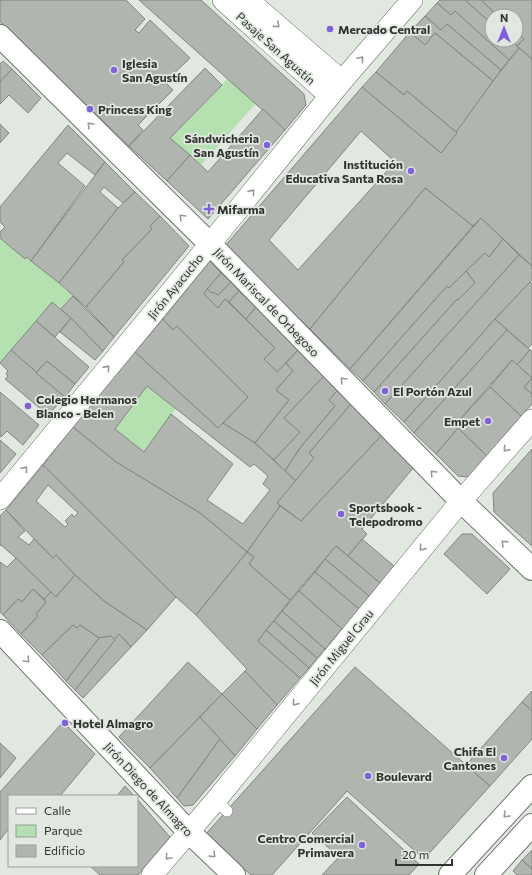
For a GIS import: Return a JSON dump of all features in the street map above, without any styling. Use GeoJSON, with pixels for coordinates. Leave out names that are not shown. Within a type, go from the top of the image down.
{"type":"FeatureCollection","features":[{"type":"Feature","properties":{"kind":"street","name":"Pasaje San Agustín"},"geometry":{"type":"LineString","coordinates":[[223,0],[336,88]]}},
{"type":"Feature","properties":{"kind":"street","name":"Pasaje San Agustín"},"geometry":{"type":"LineString","coordinates":[[248,0],[336,88]]}},
{"type":"Feature","properties":{"kind":"street","name":"Jirón Ayacucho"},"geometry":{"type":"LineString","coordinates":[[0,499],[336,88],[412,0]]}},
{"type":"Feature","properties":{"kind":"street","name":"Jirón Mariscal de Orbegoso"},"geometry":{"type":"LineString","coordinates":[[0,36],[210,244],[461,501],[532,570]]}},
{"type":"Feature","properties":{"kind":"street","name":"Jirón Miguel Grau"},"geometry":{"type":"LineString","coordinates":[[152,875],[189,832],[221,806],[461,501],[532,420]]}},
{"type":"Feature","properties":{"kind":"street","name":"Jirón Diego de Almagro"},"geometry":{"type":"LineString","coordinates":[[0,632],[189,832],[234,875]]}},
{"type":"Feature","properties":{"kind":"street"},"geometry":{"type":"LineString","coordinates":[[450,875],[532,786]]}},
{"type":"Feature","properties":{"kind":"street"},"geometry":{"type":"LineString","coordinates":[[486,875],[532,825]]}},
{"type":"Feature","properties":{"kind":"green space"},"geometry":{"type":"Polygon","coordinates":[[[228,78],[256,103],[201,165],[170,138],[228,78]]]}},
{"type":"Feature","properties":{"kind":"green space"},"geometry":{"type":"Polygon","coordinates":[[[0,238],[25,259],[27,257],[73,296],[61,309],[52,302],[0,363],[0,238]]]}},
{"type":"Feature","properties":{"kind":"green space"},"geometry":{"type":"Polygon","coordinates":[[[147,386],[176,408],[144,452],[115,429],[147,386]]]}},
{"type":"Feature","properties":{"kind":"building","name":"Iglesia San Agustín"},"geometry":{"type":"Polygon","coordinates":[[[0,0],[126,0],[145,19],[135,30],[139,33],[150,20],[190,58],[165,82],[173,90],[138,125],[143,130],[129,146],[0,22],[0,0]]]}},
{"type":"Feature","properties":{"kind":"building"},"geometry":{"type":"Polygon","coordinates":[[[139,0],[201,0],[304,94],[306,105],[285,130],[139,0]]]}},
{"type":"Feature","properties":{"kind":"building"},"geometry":{"type":"Polygon","coordinates":[[[440,0],[465,0],[484,17],[484,37],[455,11],[451,15],[437,3],[440,0]]]}},
{"type":"Feature","properties":{"kind":"building"},"geometry":{"type":"Polygon","coordinates":[[[465,0],[481,0],[490,8],[484,8],[484,17],[465,0]]]}},
{"type":"Feature","properties":{"kind":"building"},"geometry":{"type":"Polygon","coordinates":[[[481,0],[532,0],[532,59],[519,48],[524,48],[524,8],[490,8],[481,0]]]}},
{"type":"Feature","properties":{"kind":"building"},"geometry":{"type":"Polygon","coordinates":[[[437,3],[451,15],[455,11],[484,37],[484,48],[496,48],[509,60],[501,70],[447,24],[441,30],[425,16],[437,3]]]}},
{"type":"Feature","properties":{"kind":"building"},"geometry":{"type":"Polygon","coordinates":[[[425,16],[441,30],[447,24],[501,70],[493,81],[435,33],[425,45],[410,32],[425,16]]]}},
{"type":"Feature","properties":{"kind":"building"},"geometry":{"type":"Polygon","coordinates":[[[410,32],[425,45],[435,33],[493,81],[457,133],[407,91],[404,95],[376,72],[410,32]]]}},
{"type":"Feature","properties":{"kind":"building"},"geometry":{"type":"Polygon","coordinates":[[[496,48],[519,48],[509,60],[496,48]]]}},
{"type":"Feature","properties":{"kind":"building","name":"Institución Educativa Santa Rosa"},"geometry":{"type":"Polygon","coordinates":[[[519,48],[532,59],[532,266],[481,218],[473,226],[425,188],[310,329],[225,246],[362,87],[441,153],[519,48]],[[361,131],[269,240],[298,270],[395,162],[361,131]]]}},
{"type":"Feature","properties":{"kind":"building"},"geometry":{"type":"Polygon","coordinates":[[[3,61],[12,69],[0,82],[0,64],[3,61]]]}},
{"type":"Feature","properties":{"kind":"building"},"geometry":{"type":"Polygon","coordinates":[[[205,68],[222,85],[170,138],[190,155],[167,181],[129,146],[205,68]]]}},
{"type":"Feature","properties":{"kind":"building"},"geometry":{"type":"Polygon","coordinates":[[[12,69],[41,98],[28,113],[9,95],[0,104],[0,82],[12,69]]]}},
{"type":"Feature","properties":{"kind":"building"},"geometry":{"type":"Polygon","coordinates":[[[376,72],[404,95],[407,91],[457,133],[441,153],[362,87],[376,72]]]}},
{"type":"Feature","properties":{"kind":"building"},"geometry":{"type":"Polygon","coordinates":[[[263,109],[285,130],[208,219],[167,181],[190,155],[208,172],[263,109]]]}},
{"type":"Feature","properties":{"kind":"building"},"geometry":{"type":"Polygon","coordinates":[[[0,124],[9,133],[0,143],[0,124]]]}},
{"type":"Feature","properties":{"kind":"building"},"geometry":{"type":"Polygon","coordinates":[[[68,125],[105,162],[95,175],[67,153],[58,163],[85,186],[31,261],[27,257],[25,259],[0,238],[0,232],[5,227],[0,222],[0,207],[68,125]]]}},
{"type":"Feature","properties":{"kind":"building"},"geometry":{"type":"Polygon","coordinates":[[[105,162],[135,192],[123,203],[104,187],[100,192],[118,208],[59,283],[31,261],[105,162]]]}},
{"type":"Feature","properties":{"kind":"building"},"geometry":{"type":"Polygon","coordinates":[[[425,188],[473,226],[350,369],[310,329],[425,188]]]}},
{"type":"Feature","properties":{"kind":"building"},"geometry":{"type":"Polygon","coordinates":[[[135,192],[160,216],[150,226],[152,229],[122,260],[124,262],[86,307],[59,283],[118,208],[135,192]]]}},
{"type":"Feature","properties":{"kind":"building"},"geometry":{"type":"Polygon","coordinates":[[[160,216],[189,246],[114,337],[86,307],[124,262],[122,260],[152,229],[150,226],[160,216]]]}},
{"type":"Feature","properties":{"kind":"building"},"geometry":{"type":"Polygon","coordinates":[[[481,218],[503,239],[489,257],[485,253],[449,288],[447,286],[363,381],[350,369],[481,218]]]}},
{"type":"Feature","properties":{"kind":"building"},"geometry":{"type":"Polygon","coordinates":[[[503,239],[519,255],[385,404],[374,392],[456,300],[459,299],[475,283],[466,271],[485,253],[489,257],[503,239]]]}},
{"type":"Feature","properties":{"kind":"building"},"geometry":{"type":"Polygon","coordinates":[[[519,255],[532,266],[532,280],[495,319],[404,422],[385,404],[519,255]]]}},
{"type":"Feature","properties":{"kind":"building"},"geometry":{"type":"Polygon","coordinates":[[[210,261],[221,273],[204,294],[218,308],[225,299],[275,348],[264,359],[277,372],[286,363],[293,371],[276,390],[289,400],[255,443],[223,423],[248,397],[177,326],[173,330],[163,319],[210,261]]]}},
{"type":"Feature","properties":{"kind":"building"},"geometry":{"type":"Polygon","coordinates":[[[466,271],[475,283],[459,299],[456,300],[374,392],[363,381],[447,286],[449,288],[466,271]]]}},
{"type":"Feature","properties":{"kind":"building"},"geometry":{"type":"Polygon","coordinates":[[[221,273],[231,282],[218,295],[207,289],[221,273]]]}},
{"type":"Feature","properties":{"kind":"building"},"geometry":{"type":"Polygon","coordinates":[[[231,282],[239,291],[229,302],[225,299],[218,308],[204,294],[207,289],[218,295],[231,282]]]}},
{"type":"Feature","properties":{"kind":"building"},"geometry":{"type":"Polygon","coordinates":[[[530,282],[532,284],[532,344],[528,348],[495,319],[530,282]]]}},
{"type":"Feature","properties":{"kind":"building"},"geometry":{"type":"Polygon","coordinates":[[[239,291],[256,307],[246,319],[229,302],[239,291]]]}},
{"type":"Feature","properties":{"kind":"building"},"geometry":{"type":"Polygon","coordinates":[[[73,296],[114,337],[103,351],[61,309],[73,296]]]}},
{"type":"Feature","properties":{"kind":"building"},"geometry":{"type":"Polygon","coordinates":[[[52,302],[71,318],[55,337],[36,321],[52,302]]]}},
{"type":"Feature","properties":{"kind":"building"},"geometry":{"type":"Polygon","coordinates":[[[256,307],[298,350],[277,372],[264,359],[275,348],[246,319],[256,307]]]}},
{"type":"Feature","properties":{"kind":"building"},"geometry":{"type":"Polygon","coordinates":[[[71,318],[103,351],[95,360],[60,332],[71,318]]]}},
{"type":"Feature","properties":{"kind":"building"},"geometry":{"type":"Polygon","coordinates":[[[163,319],[173,330],[177,326],[248,397],[218,428],[135,352],[163,319]]]}},
{"type":"Feature","properties":{"kind":"building"},"geometry":{"type":"Polygon","coordinates":[[[495,319],[507,330],[414,433],[404,422],[495,319]]]}},
{"type":"Feature","properties":{"kind":"building"},"geometry":{"type":"Polygon","coordinates":[[[36,321],[89,367],[75,384],[47,361],[36,373],[11,350],[36,321]]]}},
{"type":"Feature","properties":{"kind":"building"},"geometry":{"type":"Polygon","coordinates":[[[507,330],[530,350],[517,365],[512,360],[455,425],[458,428],[436,454],[414,433],[507,330]]]}},
{"type":"Feature","properties":{"kind":"building"},"geometry":{"type":"Polygon","coordinates":[[[11,350],[65,397],[48,415],[5,379],[8,376],[6,374],[8,371],[0,363],[11,350]]]}},
{"type":"Feature","properties":{"kind":"building"},"geometry":{"type":"Polygon","coordinates":[[[298,350],[324,376],[284,418],[300,432],[274,460],[255,443],[289,400],[276,390],[293,371],[286,363],[298,350]]]}},
{"type":"Feature","properties":{"kind":"building"},"geometry":{"type":"Polygon","coordinates":[[[530,350],[532,351],[532,378],[517,365],[530,350]]]}},
{"type":"Feature","properties":{"kind":"building"},"geometry":{"type":"Polygon","coordinates":[[[135,352],[218,428],[223,423],[255,443],[296,481],[277,503],[280,506],[247,552],[200,513],[116,462],[73,427],[135,352]],[[147,386],[115,429],[144,452],[171,414],[233,464],[207,500],[243,524],[270,490],[263,484],[268,476],[254,464],[250,467],[147,386]]]}},
{"type":"Feature","properties":{"kind":"building"},"geometry":{"type":"Polygon","coordinates":[[[512,360],[532,378],[524,387],[532,394],[532,404],[521,416],[490,387],[512,360]]]}},
{"type":"Feature","properties":{"kind":"building"},"geometry":{"type":"Polygon","coordinates":[[[47,361],[75,384],[65,397],[36,373],[47,361]]]}},
{"type":"Feature","properties":{"kind":"building"},"geometry":{"type":"Polygon","coordinates":[[[324,376],[338,390],[329,400],[335,406],[300,448],[285,471],[274,460],[300,432],[284,418],[324,376]]]}},
{"type":"Feature","properties":{"kind":"building"},"geometry":{"type":"Polygon","coordinates":[[[532,378],[532,394],[524,387],[532,378]]]}},
{"type":"Feature","properties":{"kind":"building","name":"Empet"},"geometry":{"type":"Polygon","coordinates":[[[490,387],[521,416],[487,456],[455,425],[490,387]]]}},
{"type":"Feature","properties":{"kind":"building"},"geometry":{"type":"Polygon","coordinates":[[[338,390],[351,404],[309,453],[314,458],[296,481],[285,471],[300,448],[335,406],[329,400],[338,390]]]}},
{"type":"Feature","properties":{"kind":"building"},"geometry":{"type":"Polygon","coordinates":[[[0,392],[39,425],[23,445],[7,431],[1,437],[0,436],[0,392]]]}},
{"type":"Feature","properties":{"kind":"building"},"geometry":{"type":"Polygon","coordinates":[[[351,404],[382,435],[301,521],[277,503],[314,458],[309,453],[351,404]]]}},
{"type":"Feature","properties":{"kind":"building"},"geometry":{"type":"Polygon","coordinates":[[[73,427],[116,462],[200,513],[247,552],[196,615],[43,465],[73,427]]]}},
{"type":"Feature","properties":{"kind":"building"},"geometry":{"type":"Polygon","coordinates":[[[458,428],[487,456],[469,477],[458,476],[436,454],[458,428]]]}},
{"type":"Feature","properties":{"kind":"building","name":"Sportsbook - Telepodromo"},"geometry":{"type":"Polygon","coordinates":[[[382,435],[414,467],[362,529],[367,534],[348,556],[336,546],[290,600],[249,564],[254,557],[247,552],[280,506],[301,521],[382,435]]]}},
{"type":"Feature","properties":{"kind":"building"},"geometry":{"type":"Polygon","coordinates":[[[0,440],[16,454],[0,473],[0,440]]]}},
{"type":"Feature","properties":{"kind":"building"},"geometry":{"type":"Polygon","coordinates":[[[532,449],[532,546],[494,512],[493,493],[532,449]]]}},
{"type":"Feature","properties":{"kind":"building"},"geometry":{"type":"Polygon","coordinates":[[[43,465],[176,597],[147,630],[104,601],[75,575],[56,555],[53,558],[6,510],[43,465]],[[48,485],[36,501],[65,527],[68,524],[65,521],[72,514],[74,517],[78,513],[48,485]]]}},
{"type":"Feature","properties":{"kind":"building"},"geometry":{"type":"Polygon","coordinates":[[[6,510],[25,531],[18,537],[29,545],[34,539],[53,558],[56,555],[75,575],[56,597],[16,558],[1,545],[0,546],[0,516],[6,510]]]}},
{"type":"Feature","properties":{"kind":"building"},"geometry":{"type":"Polygon","coordinates":[[[462,534],[472,534],[510,569],[487,594],[444,554],[462,534]]]}},
{"type":"Feature","properties":{"kind":"building"},"geometry":{"type":"Polygon","coordinates":[[[362,539],[394,566],[380,583],[348,556],[362,539]]]}},
{"type":"Feature","properties":{"kind":"building"},"geometry":{"type":"Polygon","coordinates":[[[336,546],[380,583],[369,596],[325,559],[336,546]]]}},
{"type":"Feature","properties":{"kind":"building"},"geometry":{"type":"Polygon","coordinates":[[[247,552],[254,557],[249,564],[290,600],[258,641],[300,678],[277,705],[245,671],[247,669],[196,615],[247,552]]]}},
{"type":"Feature","properties":{"kind":"building"},"geometry":{"type":"Polygon","coordinates":[[[16,558],[51,592],[44,599],[33,589],[22,602],[18,599],[3,615],[0,612],[0,562],[7,567],[16,558]]]}},
{"type":"Feature","properties":{"kind":"building"},"geometry":{"type":"Polygon","coordinates":[[[325,559],[369,596],[359,609],[315,572],[325,559]]]}},
{"type":"Feature","properties":{"kind":"building"},"geometry":{"type":"Polygon","coordinates":[[[315,572],[359,609],[342,629],[299,591],[315,572]]]}},
{"type":"Feature","properties":{"kind":"building"},"geometry":{"type":"Polygon","coordinates":[[[75,575],[104,601],[147,630],[131,647],[119,634],[115,640],[111,636],[99,638],[80,625],[77,628],[73,625],[42,655],[21,634],[38,616],[36,614],[46,602],[44,599],[51,592],[56,597],[75,575]]]}},
{"type":"Feature","properties":{"kind":"building"},"geometry":{"type":"Polygon","coordinates":[[[33,589],[46,602],[36,614],[38,616],[21,634],[3,615],[18,599],[22,602],[33,589]]]}},
{"type":"Feature","properties":{"kind":"building"},"geometry":{"type":"Polygon","coordinates":[[[299,591],[342,629],[325,649],[282,611],[299,591]]]}},
{"type":"Feature","properties":{"kind":"building"},"geometry":{"type":"Polygon","coordinates":[[[282,611],[325,649],[317,658],[274,621],[282,611]]]}},
{"type":"Feature","properties":{"kind":"building"},"geometry":{"type":"Polygon","coordinates":[[[274,621],[317,658],[309,668],[266,630],[274,621]]]}},
{"type":"Feature","properties":{"kind":"building"},"geometry":{"type":"Polygon","coordinates":[[[73,625],[77,628],[80,625],[99,638],[66,681],[42,655],[73,625]]]}},
{"type":"Feature","properties":{"kind":"building"},"geometry":{"type":"Polygon","coordinates":[[[266,630],[309,668],[300,678],[258,641],[266,630]]]}},
{"type":"Feature","properties":{"kind":"building"},"geometry":{"type":"Polygon","coordinates":[[[119,634],[131,647],[83,698],[75,690],[119,634]]]}},
{"type":"Feature","properties":{"kind":"building"},"geometry":{"type":"Polygon","coordinates":[[[111,636],[115,640],[75,690],[66,681],[99,638],[111,636]]]}},
{"type":"Feature","properties":{"kind":"building"},"geometry":{"type":"Polygon","coordinates":[[[188,662],[222,694],[150,768],[119,737],[188,662]]]}},
{"type":"Feature","properties":{"kind":"building","name":"Boulevard"},"geometry":{"type":"Polygon","coordinates":[[[355,667],[490,786],[424,859],[347,791],[272,875],[251,875],[205,835],[355,667]]]}},
{"type":"Feature","properties":{"kind":"building"},"geometry":{"type":"Polygon","coordinates":[[[245,671],[277,705],[257,729],[222,694],[245,671]]]}},
{"type":"Feature","properties":{"kind":"building"},"geometry":{"type":"Polygon","coordinates":[[[532,691],[532,711],[522,702],[532,691]]]}},
{"type":"Feature","properties":{"kind":"building"},"geometry":{"type":"Polygon","coordinates":[[[222,694],[257,729],[235,756],[200,717],[222,694]]]}},
{"type":"Feature","properties":{"kind":"building"},"geometry":{"type":"Polygon","coordinates":[[[522,702],[532,711],[532,739],[490,786],[466,765],[522,702]]]}},
{"type":"Feature","properties":{"kind":"building"},"geometry":{"type":"Polygon","coordinates":[[[200,717],[220,739],[177,798],[150,768],[200,717]]]}},
{"type":"Feature","properties":{"kind":"building"},"geometry":{"type":"Polygon","coordinates":[[[63,722],[95,754],[61,795],[8,795],[8,829],[0,840],[0,792],[63,722]]]}},
{"type":"Feature","properties":{"kind":"building"},"geometry":{"type":"Polygon","coordinates":[[[220,739],[235,756],[193,805],[184,806],[177,798],[220,739]]]}},
{"type":"Feature","properties":{"kind":"building"},"geometry":{"type":"Polygon","coordinates":[[[0,743],[16,758],[0,778],[0,743]]]}},
{"type":"Feature","properties":{"kind":"building"},"geometry":{"type":"Polygon","coordinates":[[[125,786],[133,795],[118,795],[125,786]]]}},
{"type":"Feature","properties":{"kind":"building","name":"Centro Comercial Primavera"},"geometry":{"type":"Polygon","coordinates":[[[347,797],[419,864],[409,875],[322,875],[339,857],[312,833],[347,797]]]}},
{"type":"Feature","properties":{"kind":"building"},"geometry":{"type":"Polygon","coordinates":[[[138,800],[170,837],[138,875],[100,875],[91,867],[138,867],[138,800]]]}},
{"type":"Feature","properties":{"kind":"building"},"geometry":{"type":"Polygon","coordinates":[[[532,850],[532,869],[522,860],[532,850]]]}},
{"type":"Feature","properties":{"kind":"building"},"geometry":{"type":"Polygon","coordinates":[[[522,860],[532,869],[532,875],[517,875],[513,871],[522,860]]]}},
{"type":"Feature","properties":{"kind":"place","name":"Mercado Central"},"geometry":{"type":"Point","coordinates":[330,29]}},
{"type":"Feature","properties":{"kind":"place","name":"Iglesia San Agustín"},"geometry":{"type":"Point","coordinates":[114,70]}},
{"type":"Feature","properties":{"kind":"place","name":"Princess King"},"geometry":{"type":"Point","coordinates":[90,109]}},
{"type":"Feature","properties":{"kind":"place","name":"Sándwicheria San Agustín"},"geometry":{"type":"Point","coordinates":[267,145]}},
{"type":"Feature","properties":{"kind":"place","name":"Institución Educativa Santa Rosa"},"geometry":{"type":"Point","coordinates":[411,171]}},
{"type":"Feature","properties":{"kind":"place","name":"Mifarma"},"geometry":{"type":"Point","coordinates":[209,209]}},
{"type":"Feature","properties":{"kind":"place","name":"El Portón Azul"},"geometry":{"type":"Point","coordinates":[385,391]}},
{"type":"Feature","properties":{"kind":"place","name":"Colegio Hermanos Blanco - Belen"},"geometry":{"type":"Point","coordinates":[28,406]}},
{"type":"Feature","properties":{"kind":"place","name":"Empet"},"geometry":{"type":"Point","coordinates":[488,421]}},
{"type":"Feature","properties":{"kind":"place","name":"Sportsbook - Telepodromo"},"geometry":{"type":"Point","coordinates":[341,514]}},
{"type":"Feature","properties":{"kind":"place","name":"Hotel Almagro"},"geometry":{"type":"Point","coordinates":[65,723]}},
{"type":"Feature","properties":{"kind":"place","name":"Chifa El Cantones"},"geometry":{"type":"Point","coordinates":[504,758]}},
{"type":"Feature","properties":{"kind":"place","name":"Boulevard"},"geometry":{"type":"Point","coordinates":[368,776]}},
{"type":"Feature","properties":{"kind":"place","name":"Centro Comercial Primavera"},"geometry":{"type":"Point","coordinates":[362,845]}}]}
